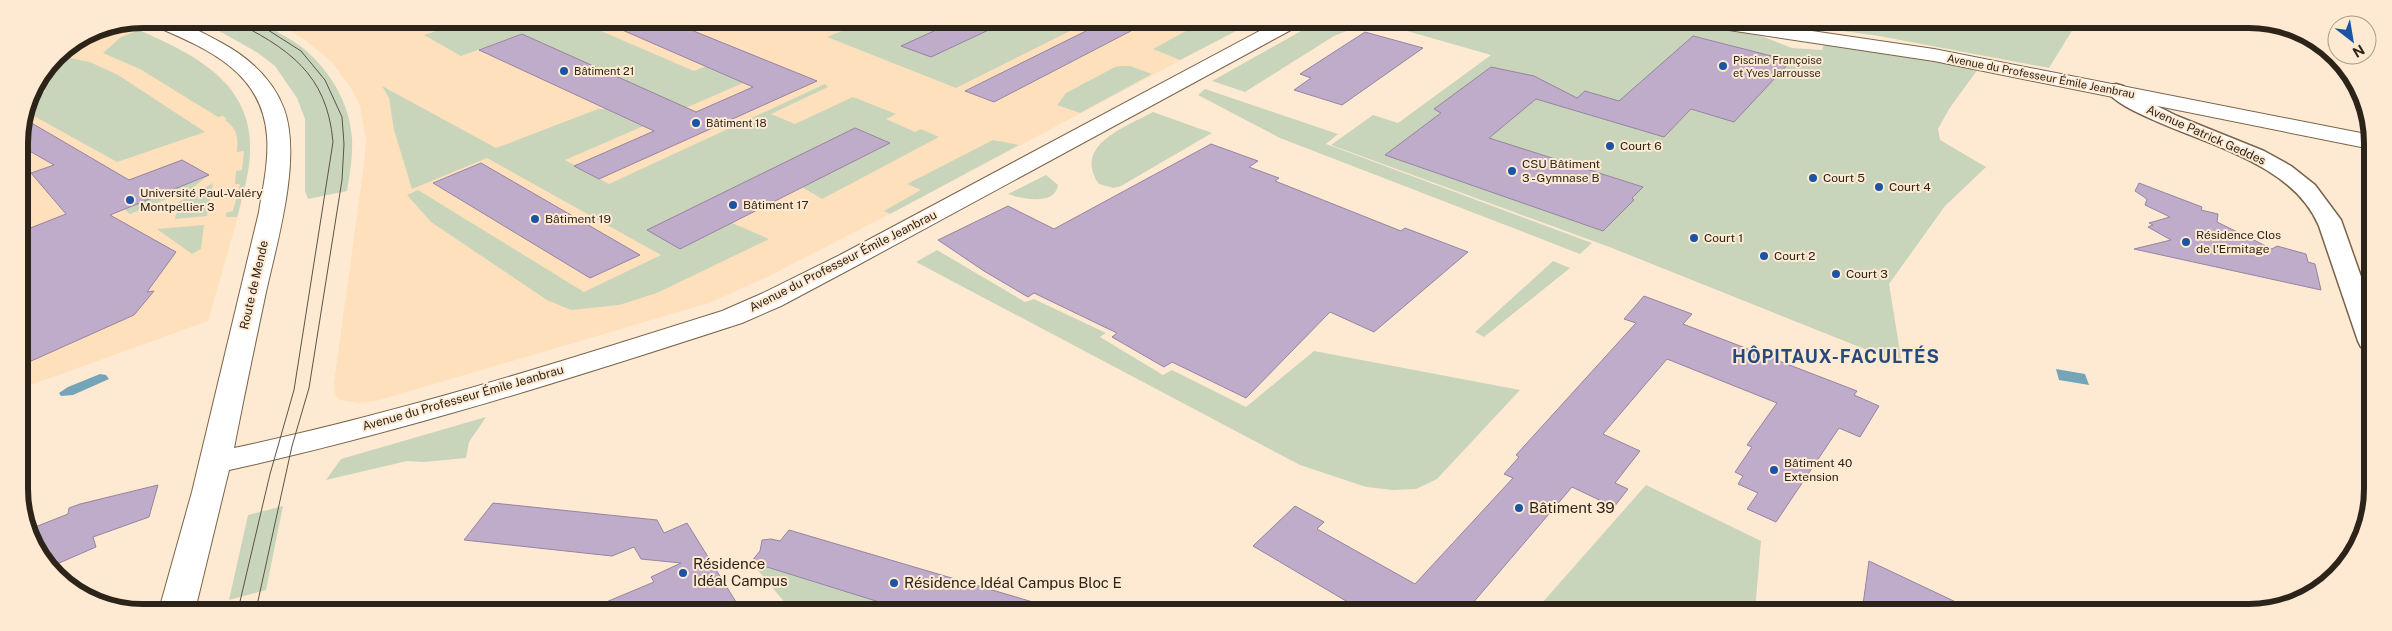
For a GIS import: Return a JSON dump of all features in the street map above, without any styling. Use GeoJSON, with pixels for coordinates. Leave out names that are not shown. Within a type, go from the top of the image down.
{"type":"FeatureCollection","features":[{"type":"Feature","properties":{"kind":"street","name":"Route de Mende"},"geometry":{"type":"LineString","coordinates":[[176,28],[208,42],[243,64],[270,98],[279,132],[281,152],[279,175],[214,463],[179,604]]}},
{"type":"Feature","properties":{"kind":"street","name":"Avenue du Professeur Émile Jeanbrau"},"geometry":{"type":"LineString","coordinates":[[214,463],[299,444],[453,402],[732,317],[771,300],[849,260],[1279,28]]}},
{"type":"Feature","properties":{"kind":"street","name":"Avenue du Professeur Émile Jeanbrau"},"geometry":{"type":"LineString","coordinates":[[1760,28],[1916,52],[2116,90],[2364,141]]}},
{"type":"Feature","properties":{"kind":"street","name":"Avenue Patrick Geddes"},"geometry":{"type":"LineString","coordinates":[[2116,90],[2156,113],[2260,157],[2286,174],[2314,198],[2327,218],[2364,321]]}},
{"type":"Feature","properties":{"kind":"shaded area","name":"Université Paul-Valéry Montpellier 3"},"geometry":{"type":"Polygon","coordinates":[[[134,28],[191,55],[214,71],[231,88],[243,112],[250,152],[246,183],[208,321],[28,386],[28,128],[31,113],[39,92],[61,61],[85,43],[99,36],[134,28]]]}},
{"type":"Feature","properties":{"kind":"shaded area"},"geometry":{"type":"Polygon","coordinates":[[[283,28],[1242,28],[890,214],[767,277],[709,303],[376,401],[360,403],[340,400],[335,394],[334,383],[366,140],[360,106],[352,90],[332,62],[301,37],[283,28]]]}},
{"type":"Feature","properties":{"kind":"green space"},"geometry":{"type":"Polygon","coordinates":[[[214,28],[271,28],[298,45],[322,66],[339,93],[350,122],[352,151],[347,191],[308,199],[305,191],[305,119],[297,98],[275,66],[258,53],[214,28]]]}},
{"type":"Feature","properties":{"kind":"green space"},"geometry":{"type":"Polygon","coordinates":[[[445,28],[594,28],[694,71],[743,51],[780,67],[565,160],[609,184],[825,84],[828,87],[771,114],[795,124],[853,97],[896,114],[886,119],[915,132],[921,129],[939,137],[822,199],[802,187],[889,143],[855,128],[648,230],[680,249],[732,223],[769,239],[657,293],[619,305],[571,310],[547,300],[431,222],[407,195],[418,190],[584,292],[661,255],[487,158],[412,189],[394,130],[389,98],[382,86],[496,148],[598,109],[607,109],[522,34],[461,56],[424,35],[445,28]]]}},
{"type":"Feature","properties":{"kind":"green space"},"geometry":{"type":"Polygon","coordinates":[[[849,28],[1076,28],[956,88],[827,37],[849,28]]]}},
{"type":"Feature","properties":{"kind":"green space"},"geometry":{"type":"Polygon","coordinates":[[[1191,28],[1242,28],[1180,60],[1153,49],[1191,28]]]}},
{"type":"Feature","properties":{"kind":"green space"},"geometry":{"type":"Polygon","coordinates":[[[1306,28],[1354,28],[1334,36],[1245,92],[1212,81],[1306,28]]]}},
{"type":"Feature","properties":{"kind":"green space"},"geometry":{"type":"Polygon","coordinates":[[[1396,28],[1721,28],[1764,37],[1792,48],[1822,50],[1824,44],[1978,69],[1949,109],[1938,129],[1940,140],[1986,167],[1945,206],[1889,284],[1902,364],[1612,248],[1331,145],[1373,115],[1398,123],[1491,55],[1396,28]]]}},
{"type":"Feature","properties":{"kind":"green space"},"geometry":{"type":"Polygon","coordinates":[[[1822,28],[2074,28],[2049,68],[1879,36],[1822,28]]]}},
{"type":"Feature","properties":{"kind":"green space"},"geometry":{"type":"Polygon","coordinates":[[[139,30],[199,61],[216,74],[231,90],[242,108],[249,129],[250,153],[247,177],[237,217],[226,217],[226,213],[233,211],[240,184],[235,184],[236,171],[242,170],[244,151],[237,152],[236,134],[225,120],[227,119],[223,116],[218,117],[140,69],[103,53],[121,37],[139,30]]]}},
{"type":"Feature","properties":{"kind":"green space"},"geometry":{"type":"Polygon","coordinates":[[[66,57],[90,62],[118,75],[205,132],[117,162],[31,114],[38,94],[46,91],[42,88],[66,57]]]}},
{"type":"Feature","properties":{"kind":"green space"},"geometry":{"type":"Polygon","coordinates":[[[1130,66],[1152,74],[1080,113],[1057,105],[1066,93],[1115,67],[1130,66]]]}},
{"type":"Feature","properties":{"kind":"green space"},"geometry":{"type":"Polygon","coordinates":[[[1205,89],[1338,134],[1326,144],[1592,243],[1580,254],[1280,138],[1198,95],[1205,89]]]}},
{"type":"Feature","properties":{"kind":"green space"},"geometry":{"type":"Polygon","coordinates":[[[1153,112],[1212,133],[1121,186],[1113,188],[1099,184],[1092,170],[1092,158],[1097,148],[1117,131],[1153,112]]]}},
{"type":"Feature","properties":{"kind":"green space"},"geometry":{"type":"Polygon","coordinates":[[[993,140],[1019,145],[890,214],[884,211],[921,190],[907,184],[993,140]]]}},
{"type":"Feature","properties":{"kind":"green space"},"geometry":{"type":"Polygon","coordinates":[[[209,175],[191,189],[130,214],[124,209],[209,175]]]}},
{"type":"Feature","properties":{"kind":"green space"},"geometry":{"type":"Polygon","coordinates":[[[1046,175],[1058,185],[1056,192],[1051,196],[1029,199],[1008,194],[1046,175]]]}},
{"type":"Feature","properties":{"kind":"green space"},"geometry":{"type":"Polygon","coordinates":[[[213,183],[207,216],[175,219],[179,202],[213,183]]]}},
{"type":"Feature","properties":{"kind":"green space"},"geometry":{"type":"Polygon","coordinates":[[[204,225],[201,249],[192,254],[157,229],[204,225]]]}},
{"type":"Feature","properties":{"kind":"green space"},"geometry":{"type":"Polygon","coordinates":[[[937,250],[1025,302],[1034,299],[1106,333],[1100,337],[1163,375],[1172,370],[1246,407],[1314,351],[1520,390],[1437,479],[1416,489],[1393,490],[1366,487],[1300,465],[916,262],[937,250]]]}},
{"type":"Feature","properties":{"kind":"green space"},"geometry":{"type":"Polygon","coordinates":[[[1553,261],[1570,268],[1484,337],[1475,332],[1553,261]]]}},
{"type":"Feature","properties":{"kind":"green space"},"geometry":{"type":"Polygon","coordinates":[[[486,417],[469,442],[466,458],[424,462],[407,461],[326,480],[341,459],[486,417]]]}},
{"type":"Feature","properties":{"kind":"green space"},"geometry":{"type":"Polygon","coordinates":[[[1646,485],[1761,541],[1756,603],[1542,603],[1646,485]]]}},
{"type":"Feature","properties":{"kind":"green space"},"geometry":{"type":"Polygon","coordinates":[[[283,506],[266,590],[229,600],[248,515],[283,506]]]}},
{"type":"Feature","properties":{"kind":"green space"},"geometry":{"type":"Polygon","coordinates":[[[751,562],[884,604],[786,604],[751,562]]]}},
{"type":"Feature","properties":{"kind":"water"},"geometry":{"type":"Polygon","coordinates":[[[2056,369],[2085,374],[2089,385],[2059,380],[2056,369]]]}},
{"type":"Feature","properties":{"kind":"water"},"geometry":{"type":"Polygon","coordinates":[[[100,374],[106,375],[109,379],[73,395],[61,396],[59,393],[68,387],[100,374]]]}},
{"type":"Feature","properties":{"kind":"building"},"geometry":{"type":"Polygon","coordinates":[[[618,28],[686,28],[817,81],[599,179],[574,166],[654,131],[479,50],[522,34],[696,112],[753,87],[618,28]]]}},
{"type":"Feature","properties":{"kind":"building"},"geometry":{"type":"Polygon","coordinates":[[[940,28],[993,28],[931,57],[901,46],[940,28]]]}},
{"type":"Feature","properties":{"kind":"building"},"geometry":{"type":"Polygon","coordinates":[[[1092,28],[1137,28],[994,102],[965,91],[1092,28]]]}},
{"type":"Feature","properties":{"kind":"building"},"geometry":{"type":"Polygon","coordinates":[[[1365,32],[1423,48],[1342,105],[1294,90],[1311,78],[1300,74],[1365,32]]]}},
{"type":"Feature","properties":{"kind":"building"},"geometry":{"type":"Polygon","coordinates":[[[1693,36],[1791,61],[1734,122],[1691,109],[1664,137],[1536,99],[1489,138],[1643,187],[1632,198],[1634,200],[1603,231],[1385,155],[1441,113],[1434,109],[1491,67],[1534,76],[1577,98],[1585,91],[1619,101],[1693,36]]]}},
{"type":"Feature","properties":{"kind":"building"},"geometry":{"type":"Polygon","coordinates":[[[29,122],[129,180],[182,160],[209,175],[110,215],[176,252],[147,292],[154,291],[134,315],[28,362],[28,229],[66,214],[31,173],[54,165],[28,150],[29,122]]]}},
{"type":"Feature","properties":{"kind":"building","name":"Bâtiment 17"},"geometry":{"type":"Polygon","coordinates":[[[855,128],[890,143],[680,249],[647,230],[855,128]]]}},
{"type":"Feature","properties":{"kind":"building"},"geometry":{"type":"Polygon","coordinates":[[[1211,144],[1258,161],[1249,167],[1279,178],[1275,181],[1401,231],[1405,228],[1468,252],[1374,332],[1330,312],[1246,398],[1172,362],[1164,367],[1112,337],[1117,333],[1034,293],[1028,297],[984,271],[938,240],[1008,206],[1054,229],[1211,144]]]}},
{"type":"Feature","properties":{"kind":"building","name":"Bâtiment 19"},"geometry":{"type":"Polygon","coordinates":[[[481,163],[640,255],[590,278],[433,183],[481,163]]]}},
{"type":"Feature","properties":{"kind":"building","name":"Résidence Clos de l'Ermitage"},"geometry":{"type":"Polygon","coordinates":[[[2139,183],[2202,207],[2201,210],[2218,214],[2217,222],[2272,249],[2277,246],[2306,254],[2308,262],[2315,264],[2321,290],[2134,249],[2171,240],[2148,227],[2153,225],[2149,223],[2170,217],[2145,205],[2147,199],[2135,191],[2139,183]]]}},
{"type":"Feature","properties":{"kind":"building"},"geometry":{"type":"Polygon","coordinates":[[[1644,296],[1692,314],[1683,324],[1857,391],[1854,395],[1879,406],[1860,437],[1839,428],[1776,522],[1747,509],[1758,493],[1738,484],[1743,476],[1735,472],[1752,447],[1747,445],[1777,403],[1667,359],[1603,434],[1640,451],[1615,483],[1628,489],[1614,507],[1572,487],[1473,603],[1350,603],[1253,546],[1295,506],[1324,522],[1317,529],[1415,584],[1513,478],[1504,474],[1519,457],[1516,455],[1636,323],[1624,319],[1644,296]]]}},
{"type":"Feature","properties":{"kind":"building"},"geometry":{"type":"Polygon","coordinates":[[[158,485],[149,517],[93,537],[96,547],[56,564],[43,546],[35,527],[68,514],[69,508],[158,485]]]}},
{"type":"Feature","properties":{"kind":"building","name":"Résidence Idéal Campus"},"geometry":{"type":"Polygon","coordinates":[[[493,503],[657,520],[664,533],[687,523],[737,604],[602,604],[654,582],[651,577],[681,563],[641,559],[634,547],[612,556],[464,540],[493,503]]]}},
{"type":"Feature","properties":{"kind":"building","name":"Résidence Idéal Campus Bloc E"},"geometry":{"type":"Polygon","coordinates":[[[789,530],[1038,604],[884,604],[751,562],[760,551],[762,540],[780,541],[789,530]]]}},
{"type":"Feature","properties":{"kind":"building"},"geometry":{"type":"Polygon","coordinates":[[[1869,561],[1958,603],[1863,603],[1869,561]]]}},
{"type":"Feature","properties":{"kind":"tram line"},"geometry":{"type":"LineString","coordinates":[[239,604],[270,474],[294,390],[333,142],[323,98],[313,80],[301,65],[286,52],[247,28]]}},
{"type":"Feature","properties":{"kind":"tram line"},"geometry":{"type":"LineString","coordinates":[[257,604],[292,446],[309,388],[342,180],[344,144],[342,117],[325,80],[301,51],[268,30]]}},
{"type":"Feature","properties":{"kind":"place","name":"Piscine Françoise et Yves Jarrousse"},"geometry":{"type":"Point","coordinates":[1723,66]}},
{"type":"Feature","properties":{"kind":"place","name":"Bâtiment 21"},"geometry":{"type":"Point","coordinates":[564,71]}},
{"type":"Feature","properties":{"kind":"place","name":"Bâtiment 18"},"geometry":{"type":"Point","coordinates":[696,123]}},
{"type":"Feature","properties":{"kind":"place","name":"Court 6"},"geometry":{"type":"Point","coordinates":[1610,146]}},
{"type":"Feature","properties":{"kind":"place","name":"CSU Bâtiment 3 - Gymnase B"},"geometry":{"type":"Point","coordinates":[1512,171]}},
{"type":"Feature","properties":{"kind":"place","name":"Court 5"},"geometry":{"type":"Point","coordinates":[1813,178]}},
{"type":"Feature","properties":{"kind":"place","name":"Court 4"},"geometry":{"type":"Point","coordinates":[1879,187]}},
{"type":"Feature","properties":{"kind":"place","name":"Université Paul-Valéry Montpellier 3"},"geometry":{"type":"Point","coordinates":[130,200]}},
{"type":"Feature","properties":{"kind":"place","name":"Bâtiment 17"},"geometry":{"type":"Point","coordinates":[733,205]}},
{"type":"Feature","properties":{"kind":"place","name":"Bâtiment 19"},"geometry":{"type":"Point","coordinates":[535,219]}},
{"type":"Feature","properties":{"kind":"place","name":"Court 1"},"geometry":{"type":"Point","coordinates":[1694,238]}},
{"type":"Feature","properties":{"kind":"place","name":"Résidence Clos de l'Ermitage"},"geometry":{"type":"Point","coordinates":[2186,242]}},
{"type":"Feature","properties":{"kind":"place","name":"Court 2"},"geometry":{"type":"Point","coordinates":[1764,256]}},
{"type":"Feature","properties":{"kind":"place","name":"Court 3"},"geometry":{"type":"Point","coordinates":[1836,274]}},
{"type":"Feature","properties":{"kind":"place","name":"Bâtiment 40 Extension"},"geometry":{"type":"Point","coordinates":[1774,470]}},
{"type":"Feature","properties":{"kind":"place","name":"Bâtiment 39"},"geometry":{"type":"Point","coordinates":[1519,508]}},
{"type":"Feature","properties":{"kind":"place","name":"Résidence Idéal Campus"},"geometry":{"type":"Point","coordinates":[683,573]}},
{"type":"Feature","properties":{"kind":"place","name":"Résidence Idéal Campus Bloc E"},"geometry":{"type":"Point","coordinates":[894,583]}},
{"type":"Feature","properties":{"kind":"district","name":"HÔPITAUX-FACULTÉS"},"geometry":{"type":"Point","coordinates":[1836,357]}}]}
